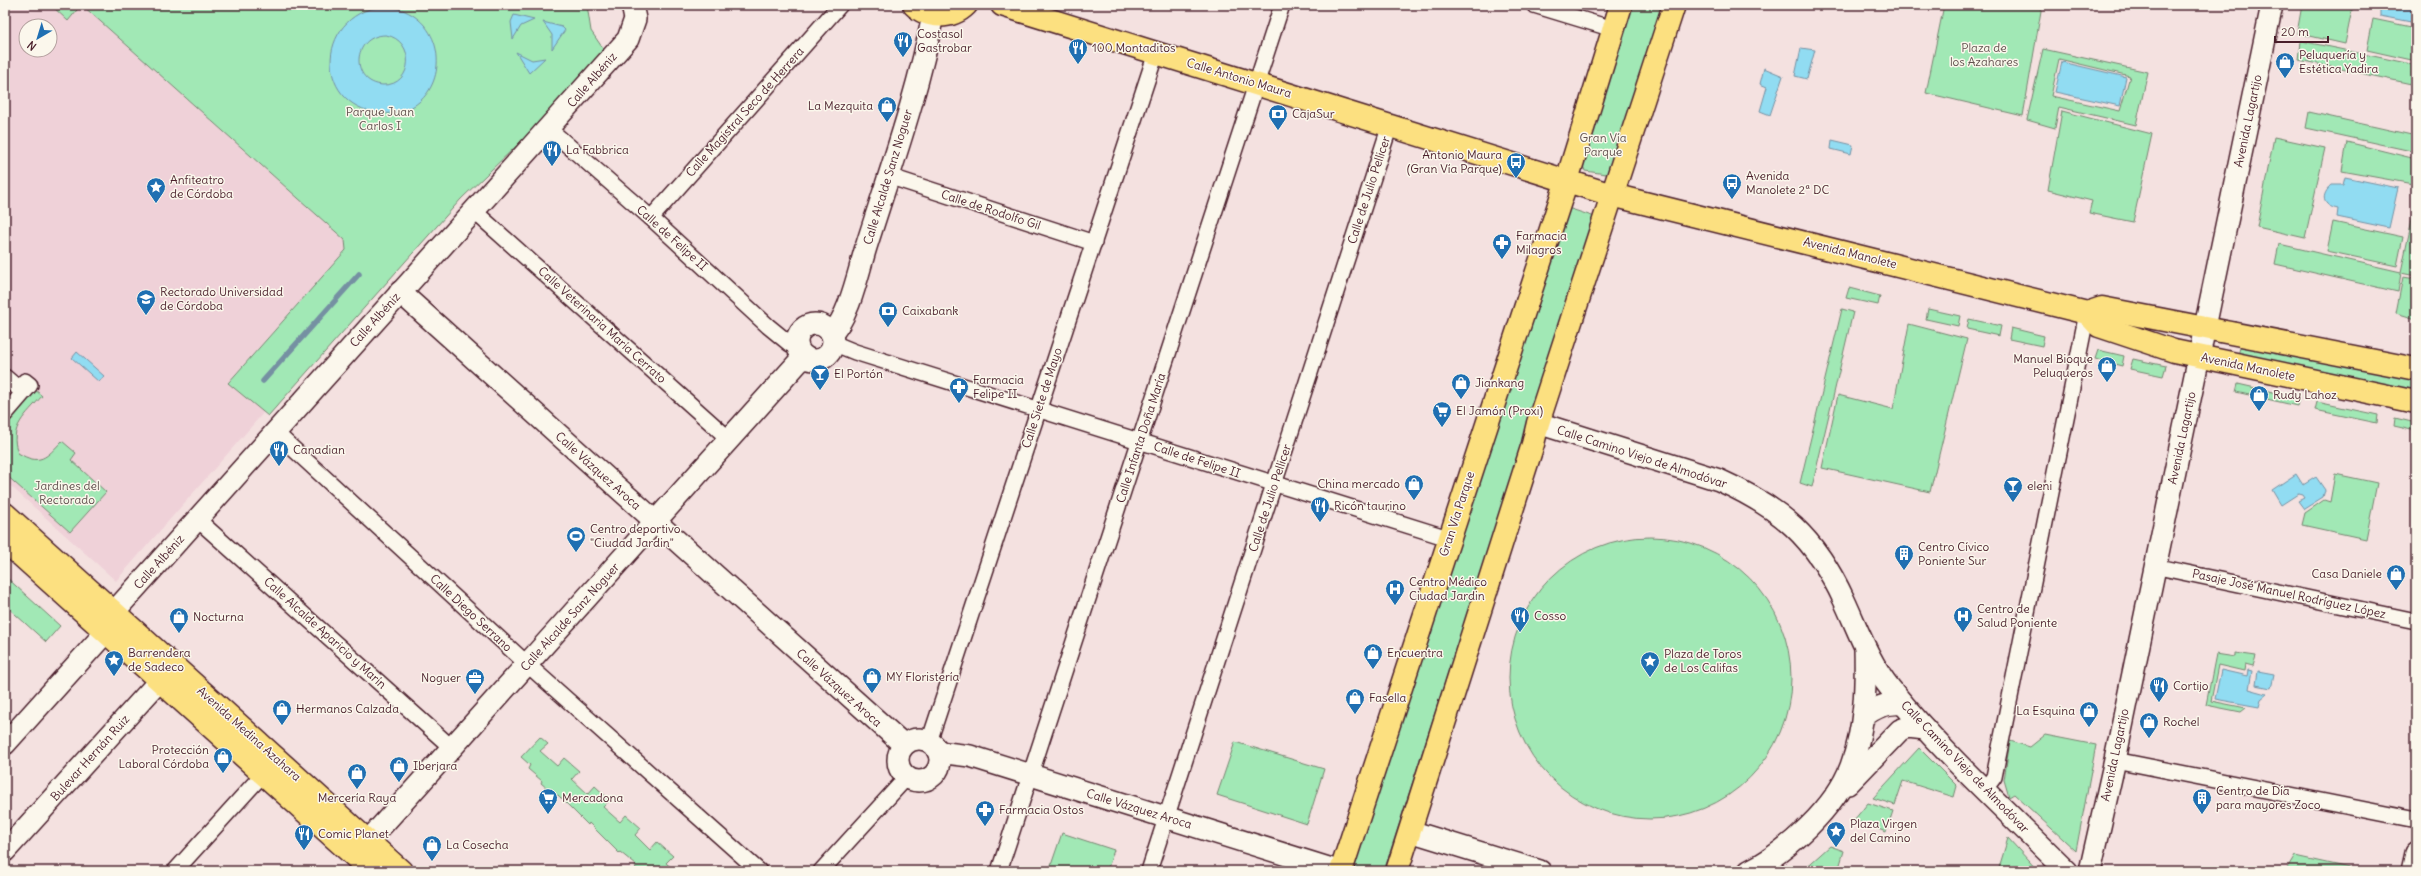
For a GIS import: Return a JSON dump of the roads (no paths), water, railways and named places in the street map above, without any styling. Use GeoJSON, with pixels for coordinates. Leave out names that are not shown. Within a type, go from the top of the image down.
{"type":"FeatureCollection","features":[{"type":"Feature","properties":{"kind":"main road"},"geometry":{"type":"LineString","coordinates":[[924,10],[948,15],[966,5]]}},
{"type":"Feature","properties":{"kind":"main road","name":"Calle Antonio Maura"},"geometry":{"type":"LineString","coordinates":[[1002,5],[1156,54],[1256,83],[1567,180]]}},
{"type":"Feature","properties":{"kind":"main road","name":"Gran Vía Parque"},"geometry":{"type":"LineString","coordinates":[[1340,871],[1448,538],[1567,180],[1621,5]]}},
{"type":"Feature","properties":{"kind":"main road"},"geometry":{"type":"LineString","coordinates":[[1396,871],[1533,444],[1538,423],[1674,5]]}},
{"type":"Feature","properties":{"kind":"main road"},"geometry":{"type":"LineString","coordinates":[[1567,180],[1612,195]]}},
{"type":"Feature","properties":{"kind":"main road","name":"Avenida Manolete"},"geometry":{"type":"LineString","coordinates":[[1612,195],[2087,314],[2099,326],[2199,357],[2416,402]]}},
{"type":"Feature","properties":{"kind":"main road","name":"Avenida Manolete"},"geometry":{"type":"LineString","coordinates":[[2087,314],[2102,308],[2416,369]]}},
{"type":"Feature","properties":{"kind":"main road","name":"Avenida Medina Azahara"},"geometry":{"type":"LineString","coordinates":[[5,514],[174,665],[361,849],[371,871]]}},
{"type":"Feature","properties":{"kind":"main road","name":"Avenida Medina Azahara"},"geometry":{"type":"LineString","coordinates":[[5,541],[105,634],[160,681],[263,774],[361,849],[400,871]]}},
{"type":"Feature","properties":{"kind":"street","name":"Calle Albéniz"},"geometry":{"type":"LineString","coordinates":[[105,634],[114,612],[628,39],[635,19],[632,5]]}},
{"type":"Feature","properties":{"kind":"street","name":"Calle Magistral Seco de Herrera"},"geometry":{"type":"LineString","coordinates":[[651,218],[840,5]]}},
{"type":"Feature","properties":{"kind":"street","name":"Calle Infanta Doña María"},"geometry":{"type":"LineString","coordinates":[[999,871],[1282,5]]}},
{"type":"Feature","properties":{"kind":"street"},"geometry":{"type":"LineString","coordinates":[[1534,5],[1613,30]]}},
{"type":"Feature","properties":{"kind":"street","name":"Avenida Lagartijo"},"geometry":{"type":"LineString","coordinates":[[2090,871],[2115,760],[2272,5]]}},
{"type":"Feature","properties":{"kind":"street","name":"Calle Alcalde Sanz Noguer"},"geometry":{"type":"LineString","coordinates":[[832,338],[848,303],[925,56],[924,10]]}},
{"type":"Feature","properties":{"kind":"street","name":"Calle Siete de Mayo"},"geometry":{"type":"LineString","coordinates":[[934,747],[1039,408],[1156,54]]}},
{"type":"Feature","properties":{"kind":"street","name":"Calle de Julio Pellicer"},"geometry":{"type":"LineString","coordinates":[[1149,871],[1390,125]]}},
{"type":"Feature","properties":{"kind":"street","name":"Calle de Felipe II"},"geometry":{"type":"LineString","coordinates":[[548,128],[651,218],[768,326],[801,351]]}},
{"type":"Feature","properties":{"kind":"street","name":"Calle de Rodolfo Gil"},"geometry":{"type":"LineString","coordinates":[[888,176],[1094,243]]}},
{"type":"Feature","properties":{"kind":"street","name":"Calle Veterinaria María Cerrato"},"geometry":{"type":"LineString","coordinates":[[474,211],[729,440]]}},
{"type":"Feature","properties":{"kind":"street","name":"Calle Vázquez Aroca"},"geometry":{"type":"LineString","coordinates":[[400,292],[904,745]]}},
{"type":"Feature","properties":{"kind":"street"},"geometry":{"type":"LineString","coordinates":[[1985,789],[1994,777],[2087,314]]}},
{"type":"Feature","properties":{"kind":"street"},"geometry":{"type":"LineString","coordinates":[[812,325],[823,326],[832,338],[830,353],[820,360],[815,360],[801,351],[803,330],[812,325]]}},
{"type":"Feature","properties":{"kind":"street","name":"Calle de Felipe II"},"geometry":{"type":"LineString","coordinates":[[832,338],[855,352],[1039,408],[1139,442],[1448,538]]}},
{"type":"Feature","properties":{"kind":"street","name":"Calle Alcalde Sanz Noguer"},"geometry":{"type":"LineString","coordinates":[[361,849],[729,440],[801,351]]}},
{"type":"Feature","properties":{"kind":"street"},"geometry":{"type":"LineString","coordinates":[[5,377],[19,389],[25,381],[30,385],[5,414]]}},
{"type":"Feature","properties":{"kind":"street","name":"Calle Camino Viejo de Almodóvar"},"geometry":{"type":"LineString","coordinates":[[1538,423],[1718,480],[1744,491],[1771,507],[1802,533],[1827,566],[1865,648],[1889,686],[1903,704],[1925,729],[2067,871]]}},
{"type":"Feature","properties":{"kind":"street","name":"Calle Diego Serrano"},"geometry":{"type":"LineString","coordinates":[[275,432],[527,664],[759,871]]}},
{"type":"Feature","properties":{"kind":"street","name":"Calle Alcalde Aparicio y Marín"},"geometry":{"type":"LineString","coordinates":[[197,520],[452,748]]}},
{"type":"Feature","properties":{"kind":"street","name":"Pasaje José Manuel Rodríguez López"},"geometry":{"type":"LineString","coordinates":[[2163,568],[2416,621]]}},
{"type":"Feature","properties":{"kind":"street"},"geometry":{"type":"LineString","coordinates":[[5,744],[105,634]]}},
{"type":"Feature","properties":{"kind":"street"},"geometry":{"type":"LineString","coordinates":[[5,755],[106,646],[148,683],[5,840]]}},
{"type":"Feature","properties":{"kind":"street"},"geometry":{"type":"LineString","coordinates":[[1822,810],[1850,767],[1862,717],[1865,648]]}},
{"type":"Feature","properties":{"kind":"street","name":"Bulevar Hernán Ruiz"},"geometry":{"type":"LineString","coordinates":[[5,851],[174,665]]}},
{"type":"Feature","properties":{"kind":"street"},"geometry":{"type":"LineString","coordinates":[[1862,717],[1881,706],[1903,704]]}},
{"type":"Feature","properties":{"kind":"street"},"geometry":{"type":"LineString","coordinates":[[1749,871],[1766,862],[1789,846],[1900,730],[1908,727],[1925,729]]}},
{"type":"Feature","properties":{"kind":"street"},"geometry":{"type":"LineString","coordinates":[[916,739],[934,747],[939,767],[934,775],[921,781],[906,778],[898,764],[898,754],[904,745],[916,739]]}},
{"type":"Feature","properties":{"kind":"street","name":"Calle Vázquez Aroca"},"geometry":{"type":"LineString","coordinates":[[934,747],[970,756],[1340,871]]}},
{"type":"Feature","properties":{"kind":"street"},"geometry":{"type":"LineString","coordinates":[[2115,760],[2416,820]]}},
{"type":"Feature","properties":{"kind":"street"},"geometry":{"type":"LineString","coordinates":[[176,871],[263,774]]}},
{"type":"Feature","properties":{"kind":"street"},"geometry":{"type":"LineString","coordinates":[[821,871],[906,778]]}},
{"type":"Feature","properties":{"kind":"street"},"geometry":{"type":"LineString","coordinates":[[1410,831],[1540,871]]}},
{"type":"Feature","properties":{"kind":"street"},"geometry":{"type":"LineString","coordinates":[[2412,871],[2416,853]]}},
{"type":"Feature","properties":{"kind":"water"},"geometry":{"type":"Polygon","coordinates":[[[2371,5],[2416,5],[2416,23],[2380,16],[2380,8],[2371,5]]]}},
{"type":"Feature","properties":{"kind":"water"},"geometry":{"type":"Polygon","coordinates":[[[388,6],[411,14],[427,29],[435,47],[437,67],[432,85],[420,101],[403,111],[380,113],[358,107],[342,94],[333,77],[331,58],[336,39],[347,23],[364,11],[388,6]],[[386,35],[374,37],[366,43],[361,50],[359,59],[360,68],[365,76],[372,82],[383,85],[393,83],[401,78],[405,71],[407,62],[406,53],[403,45],[396,39],[386,35]]]}},
{"type":"Feature","properties":{"kind":"water"},"geometry":{"type":"Polygon","coordinates":[[[514,15],[534,20],[521,26],[513,39],[511,22],[514,15]]]}},
{"type":"Feature","properties":{"kind":"water"},"geometry":{"type":"Polygon","coordinates":[[[543,22],[562,27],[565,30],[552,49],[552,35],[543,22]]]}},
{"type":"Feature","properties":{"kind":"water"},"geometry":{"type":"Polygon","coordinates":[[[1801,48],[1815,50],[1807,79],[1795,76],[1801,48]]]}},
{"type":"Feature","properties":{"kind":"water"},"geometry":{"type":"Polygon","coordinates":[[[516,52],[532,60],[545,58],[529,73],[516,52]]]}},
{"type":"Feature","properties":{"kind":"water"},"geometry":{"type":"Polygon","coordinates":[[[2062,62],[2126,77],[2120,106],[2055,92],[2062,62]]]}},
{"type":"Feature","properties":{"kind":"water"},"geometry":{"type":"Polygon","coordinates":[[[1764,68],[1783,76],[1770,115],[1760,111],[1767,87],[1760,84],[1764,68]]]}},
{"type":"Feature","properties":{"kind":"water"},"geometry":{"type":"Polygon","coordinates":[[[1832,140],[1853,145],[1851,154],[1831,149],[1832,140]]]}},
{"type":"Feature","properties":{"kind":"water"},"geometry":{"type":"Polygon","coordinates":[[[2345,177],[2398,188],[2389,228],[2337,217],[2338,209],[2333,208],[2326,203],[2324,196],[2332,185],[2343,185],[2345,177]]]}},
{"type":"Feature","properties":{"kind":"water"},"geometry":{"type":"Polygon","coordinates":[[[77,352],[104,376],[99,382],[72,358],[77,352]]]}},
{"type":"Feature","properties":{"kind":"water"},"geometry":{"type":"Polygon","coordinates":[[[2296,474],[2303,485],[2316,477],[2325,490],[2323,497],[2304,509],[2298,501],[2304,498],[2302,495],[2298,494],[2281,505],[2272,490],[2296,474]]]}},
{"type":"Feature","properties":{"kind":"water"},"geometry":{"type":"Polygon","coordinates":[[[2221,670],[2247,676],[2248,670],[2252,671],[2249,689],[2267,694],[2261,699],[2259,707],[2215,699],[2221,670]]]}},
{"type":"Feature","properties":{"kind":"water"},"geometry":{"type":"Polygon","coordinates":[[[2258,671],[2274,674],[2271,688],[2256,685],[2258,671]]]}},
{"type":"Feature","properties":{"kind":"waterway"},"geometry":{"type":"LineString","coordinates":[[263,381],[359,274]]}},
{"type":"Feature","properties":{"kind":"place","name":"Costasol Gastrobar"},"geometry":{"type":"Point","coordinates":[903,58]}},
{"type":"Feature","properties":{"kind":"place","name":"100 Montaditos"},"geometry":{"type":"Point","coordinates":[1078,65]}},
{"type":"Feature","properties":{"kind":"place","name":"Peluquería y Estética Yadira"},"geometry":{"type":"Point","coordinates":[2285,79]}},
{"type":"Feature","properties":{"kind":"place","name":"La Mezquita"},"geometry":{"type":"Point","coordinates":[887,123]}},
{"type":"Feature","properties":{"kind":"place","name":"CajaSur"},"geometry":{"type":"Point","coordinates":[1278,131]}},
{"type":"Feature","properties":{"kind":"place","name":"La Fabbrica"},"geometry":{"type":"Point","coordinates":[552,167]}},
{"type":"Feature","properties":{"kind":"place","name":"Antonio Maura (Gran Vía Parque)"},"geometry":{"type":"Point","coordinates":[1516,179]}},
{"type":"Feature","properties":{"kind":"place","name":"Avenida Manolete 2ª DC"},"geometry":{"type":"Point","coordinates":[1732,200]}},
{"type":"Feature","properties":{"kind":"place","name":"Anfiteatro de Córdoba"},"geometry":{"type":"Point","coordinates":[156,204]}},
{"type":"Feature","properties":{"kind":"place","name":"Farmacia Milagros"},"geometry":{"type":"Point","coordinates":[1502,260]}},
{"type":"Feature","properties":{"kind":"place","name":"Rectorado Universidad de Córdoba"},"geometry":{"type":"Point","coordinates":[146,316]}},
{"type":"Feature","properties":{"kind":"place","name":"Caixabank"},"geometry":{"type":"Point","coordinates":[888,328]}},
{"type":"Feature","properties":{"kind":"place","name":"Manuel Bioque Peluqueros"},"geometry":{"type":"Point","coordinates":[2107,383]}},
{"type":"Feature","properties":{"kind":"place","name":"El Portón"},"geometry":{"type":"Point","coordinates":[820,391]}},
{"type":"Feature","properties":{"kind":"place","name":"Jiankang"},"geometry":{"type":"Point","coordinates":[1461,400]}},
{"type":"Feature","properties":{"kind":"place","name":"Farmacia Felipe II"},"geometry":{"type":"Point","coordinates":[959,404]}},
{"type":"Feature","properties":{"kind":"place","name":"Rudy Lahoz"},"geometry":{"type":"Point","coordinates":[2259,412]}},
{"type":"Feature","properties":{"kind":"place","name":"El Jamón (Proxi)"},"geometry":{"type":"Point","coordinates":[1442,428]}},
{"type":"Feature","properties":{"kind":"place","name":"Canadian"},"geometry":{"type":"Point","coordinates":[279,467]}},
{"type":"Feature","properties":{"kind":"place","name":"China mercado"},"geometry":{"type":"Point","coordinates":[1414,501]}},
{"type":"Feature","properties":{"kind":"place","name":"eleni"},"geometry":{"type":"Point","coordinates":[2013,503]}},
{"type":"Feature","properties":{"kind":"place","name":"Ricón taurino"},"geometry":{"type":"Point","coordinates":[1320,523]}},
{"type":"Feature","properties":{"kind":"place","name":"Centro deportivo \"Ciudad Jardin\""},"geometry":{"type":"Point","coordinates":[576,553]}},
{"type":"Feature","properties":{"kind":"place","name":"Centro Cívico Poniente Sur"},"geometry":{"type":"Point","coordinates":[1904,571]}},
{"type":"Feature","properties":{"kind":"place","name":"Casa Daniele"},"geometry":{"type":"Point","coordinates":[2396,591]}},
{"type":"Feature","properties":{"kind":"place","name":"Centro Médico Ciudad Jardin"},"geometry":{"type":"Point","coordinates":[1395,606]}},
{"type":"Feature","properties":{"kind":"place","name":"Cosso"},"geometry":{"type":"Point","coordinates":[1520,633]}},
{"type":"Feature","properties":{"kind":"place","name":"Centro de Salud Poniente"},"geometry":{"type":"Point","coordinates":[1963,633]}},
{"type":"Feature","properties":{"kind":"place","name":"Nocturna"},"geometry":{"type":"Point","coordinates":[179,634]}},
{"type":"Feature","properties":{"kind":"place","name":"Encuentra"},"geometry":{"type":"Point","coordinates":[1373,670]}},
{"type":"Feature","properties":{"kind":"place","name":"Barrendera de Sadeco"},"geometry":{"type":"Point","coordinates":[114,677]}},
{"type":"Feature","properties":{"kind":"place","name":"Plaza de Toros de Los Califas"},"geometry":{"type":"Point","coordinates":[1650,678]}},
{"type":"Feature","properties":{"kind":"place","name":"MY Floristería"},"geometry":{"type":"Point","coordinates":[872,694]}},
{"type":"Feature","properties":{"kind":"place","name":"Noguer"},"geometry":{"type":"Point","coordinates":[475,695]}},
{"type":"Feature","properties":{"kind":"place","name":"Cortijo"},"geometry":{"type":"Point","coordinates":[2159,703]}},
{"type":"Feature","properties":{"kind":"place","name":"Fasella"},"geometry":{"type":"Point","coordinates":[1355,715]}},
{"type":"Feature","properties":{"kind":"place","name":"Hermanos Calzada"},"geometry":{"type":"Point","coordinates":[282,726]}},
{"type":"Feature","properties":{"kind":"place","name":"La Esquina"},"geometry":{"type":"Point","coordinates":[2089,728]}},
{"type":"Feature","properties":{"kind":"place","name":"Rochel"},"geometry":{"type":"Point","coordinates":[2149,739]}},
{"type":"Feature","properties":{"kind":"place","name":"Protección Laboral Córdoba"},"geometry":{"type":"Point","coordinates":[223,774]}},
{"type":"Feature","properties":{"kind":"place","name":"Iberjara"},"geometry":{"type":"Point","coordinates":[399,783]}},
{"type":"Feature","properties":{"kind":"place","name":"Mercería Raya"},"geometry":{"type":"Point","coordinates":[357,790]}},
{"type":"Feature","properties":{"kind":"place","name":"Mercadona"},"geometry":{"type":"Point","coordinates":[548,815]}},
{"type":"Feature","properties":{"kind":"place","name":"Centro de Día para mayores Zoco"},"geometry":{"type":"Point","coordinates":[2202,815]}},
{"type":"Feature","properties":{"kind":"place","name":"Farmacia Ostos"},"geometry":{"type":"Point","coordinates":[985,827]}},
{"type":"Feature","properties":{"kind":"place","name":"Plaza Virgen del Camino"},"geometry":{"type":"Point","coordinates":[1836,848]}},
{"type":"Feature","properties":{"kind":"place","name":"Comic Planet"},"geometry":{"type":"Point","coordinates":[304,851]}},
{"type":"Feature","properties":{"kind":"place","name":"La Cosecha"},"geometry":{"type":"Point","coordinates":[432,862]}},
{"type":"Feature","properties":{"kind":"park label","name":"Plaza de los Azahares"},"geometry":{"type":"Point","coordinates":[1984,55]}},
{"type":"Feature","properties":{"kind":"park label","name":"Parque Juan Carlos I"},"geometry":{"type":"Point","coordinates":[380,119]}},
{"type":"Feature","properties":{"kind":"park label","name":"Jardines del Rectorado"},"geometry":{"type":"Point","coordinates":[67,493]}}]}
